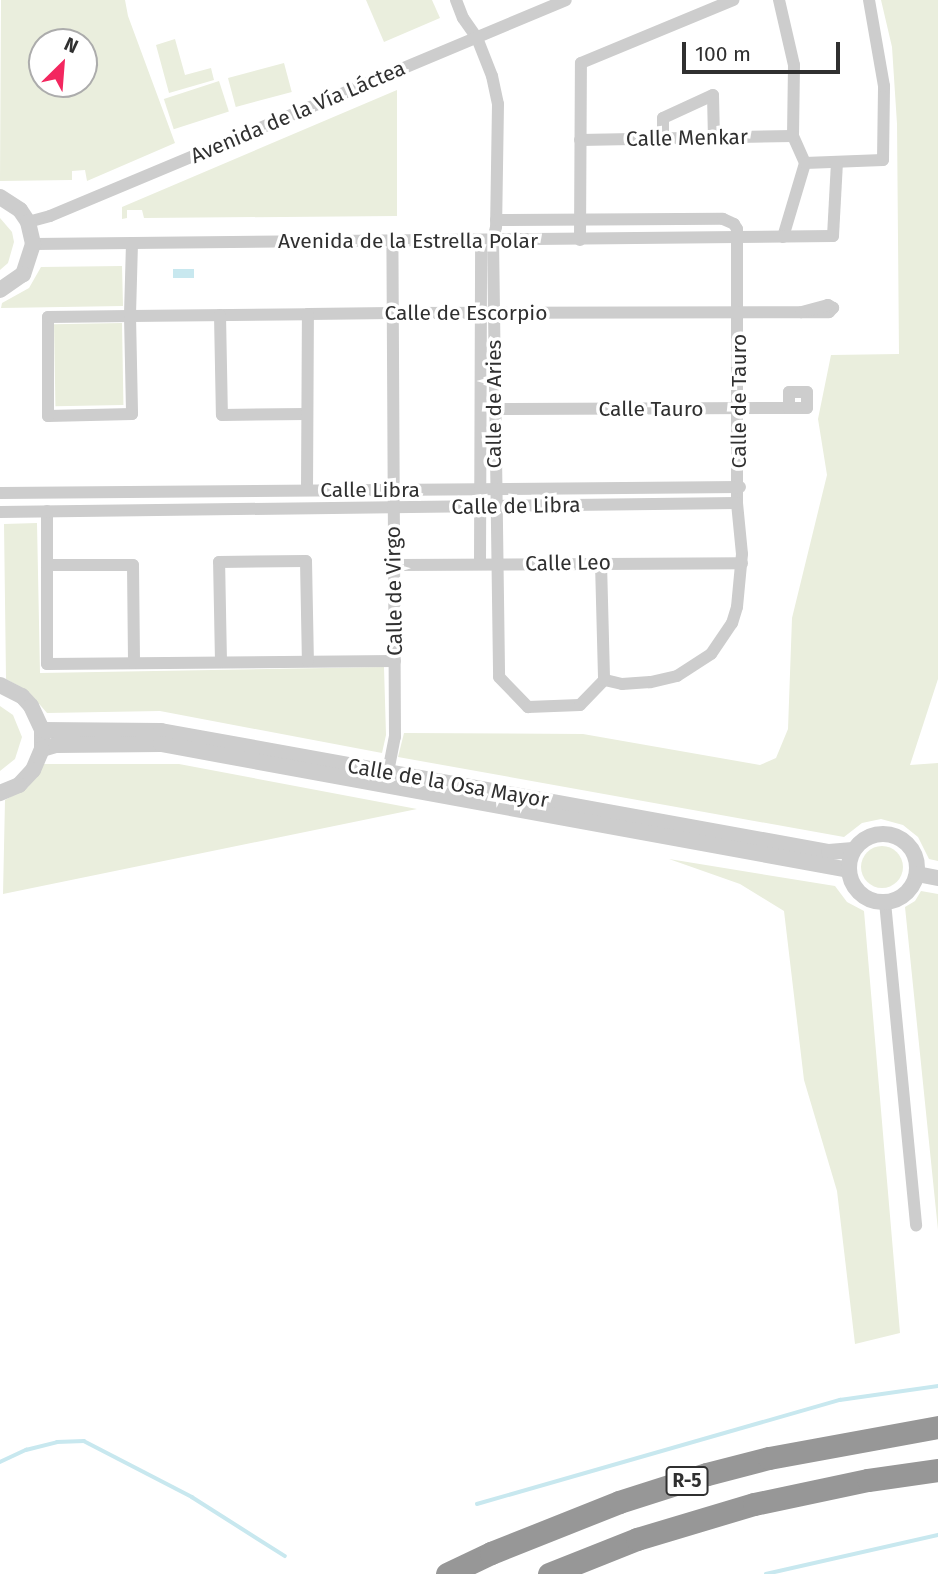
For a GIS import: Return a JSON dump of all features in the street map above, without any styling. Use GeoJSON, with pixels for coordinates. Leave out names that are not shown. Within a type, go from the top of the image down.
{"type":"FeatureCollection","features":[{"type":"Feature","properties":{"kind":"highway","name":"R-5"},"geometry":{"type":"LineString","coordinates":[[447,1574],[557,1525],[707,1474],[769,1458],[938,1427]]}},
{"type":"Feature","properties":{"kind":"highway","name":"R-5"},"geometry":{"type":"LineString","coordinates":[[549,1574],[637,1539],[754,1504],[868,1480],[938,1470]]}},
{"type":"Feature","properties":{"kind":"street","name":"Calle de Aries"},"geometry":{"type":"LineString","coordinates":[[456,0],[463,18],[477,38],[492,76],[498,104],[496,220],[487,240],[480,564]]}},
{"type":"Feature","properties":{"kind":"street","name":"Avenida de la Vía Láctea"},"geometry":{"type":"LineString","coordinates":[[28,222],[50,216],[566,0]]}},
{"type":"Feature","properties":{"kind":"street"},"geometry":{"type":"LineString","coordinates":[[580,240],[581,63],[733,0]]}},
{"type":"Feature","properties":{"kind":"street"},"geometry":{"type":"LineString","coordinates":[[779,0],[794,65],[793,136],[806,163],[783,237]]}},
{"type":"Feature","properties":{"kind":"street"},"geometry":{"type":"LineString","coordinates":[[806,163],[883,160],[884,86],[869,0]]}},
{"type":"Feature","properties":{"kind":"street"},"geometry":{"type":"LineString","coordinates":[[663,138],[663,118],[713,95],[714,138]]}},
{"type":"Feature","properties":{"kind":"street","name":"Calle Menkar"},"geometry":{"type":"LineString","coordinates":[[580,140],[793,136]]}},
{"type":"Feature","properties":{"kind":"street","name":"Avenida de la Estrella Polar"},"geometry":{"type":"LineString","coordinates":[[33,244],[833,236],[837,162]]}},
{"type":"Feature","properties":{"kind":"street"},"geometry":{"type":"LineString","coordinates":[[0,197],[20,210],[28,222],[33,244],[30,260],[23,274],[0,290]]}},
{"type":"Feature","properties":{"kind":"street"},"geometry":{"type":"LineString","coordinates":[[496,220],[727,220],[734,224],[738,238]]}},
{"type":"Feature","properties":{"kind":"street","name":"Calle de Tauro"},"geometry":{"type":"LineString","coordinates":[[738,238],[740,487],[737,503],[742,563]]}},
{"type":"Feature","properties":{"kind":"street","name":"Calle de Virgo"},"geometry":{"type":"LineString","coordinates":[[388,772],[394,737],[395,661],[392,242]]}},
{"type":"Feature","properties":{"kind":"street","name":"Calle de Escorpio"},"geometry":{"type":"LineString","coordinates":[[131,243],[130,316],[132,414],[48,416],[48,317],[130,316],[392,313],[802,312]]}},
{"type":"Feature","properties":{"kind":"street","name":"Calle de Aries"},"geometry":{"type":"LineString","coordinates":[[487,313],[496,410],[499,677],[528,707],[580,705],[604,680]]}},
{"type":"Feature","properties":{"kind":"street"},"geometry":{"type":"LineString","coordinates":[[307,490],[309,314]]}},
{"type":"Feature","properties":{"kind":"street"},"geometry":{"type":"LineString","coordinates":[[220,315],[222,415],[307,414]]}},
{"type":"Feature","properties":{"kind":"street","name":"Calle Tauro"},"geometry":{"type":"LineString","coordinates":[[496,410],[807,408]]}},
{"type":"Feature","properties":{"kind":"street","name":"Calle Libra"},"geometry":{"type":"LineString","coordinates":[[0,493],[740,487]]}},
{"type":"Feature","properties":{"kind":"street","name":"Calle de Libra"},"geometry":{"type":"LineString","coordinates":[[0,512],[737,503]]}},
{"type":"Feature","properties":{"kind":"street"},"geometry":{"type":"LineString","coordinates":[[47,511],[47,664],[395,661]]}},
{"type":"Feature","properties":{"kind":"street"},"geometry":{"type":"LineString","coordinates":[[220,662],[219,562],[306,561],[308,662]]}},
{"type":"Feature","properties":{"kind":"street"},"geometry":{"type":"LineString","coordinates":[[601,562],[604,680],[622,684],[677,676],[711,654],[732,623],[740,594],[742,563]]}},
{"type":"Feature","properties":{"kind":"street","name":"Calle Leo"},"geometry":{"type":"LineString","coordinates":[[395,565],[742,563]]}},
{"type":"Feature","properties":{"kind":"street"},"geometry":{"type":"LineString","coordinates":[[47,565],[134,565],[134,663]]}},
{"type":"Feature","properties":{"kind":"street"},"geometry":{"type":"LineString","coordinates":[[0,685],[22,696],[38,717],[42,730],[42,749],[33,770],[19,785],[0,793]]}},
{"type":"Feature","properties":{"kind":"street","name":"Calle de la Osa Mayor"},"geometry":{"type":"LineString","coordinates":[[42,730],[161,731],[829,852],[853,850]]}},
{"type":"Feature","properties":{"kind":"street","name":"Calle de la Osa Mayor"},"geometry":{"type":"LineString","coordinates":[[42,749],[56,745],[161,744],[849,870]]}},
{"type":"Feature","properties":{"kind":"street"},"geometry":{"type":"LineString","coordinates":[[891,835],[902,840],[913,851],[917,874],[907,893],[885,902],[866,898],[855,886],[849,870],[853,850],[868,838],[891,835]]}},
{"type":"Feature","properties":{"kind":"street"},"geometry":{"type":"LineString","coordinates":[[917,874],[938,878]]}},
{"type":"Feature","properties":{"kind":"street"},"geometry":{"type":"LineString","coordinates":[[885,902],[916,1226]]}},
{"type":"Feature","properties":{"kind":"green space"},"geometry":{"type":"Polygon","coordinates":[[[1,0],[125,0],[128,16],[175,143],[87,181],[85,170],[72,171],[72,180],[0,181],[1,0]]]}},
{"type":"Feature","properties":{"kind":"green space"},"geometry":{"type":"Polygon","coordinates":[[[366,0],[432,0],[440,18],[384,42],[366,0]]]}},
{"type":"Feature","properties":{"kind":"green space"},"geometry":{"type":"Polygon","coordinates":[[[881,0],[938,0],[938,679],[910,765],[938,763],[938,861],[929,859],[918,837],[903,825],[881,819],[862,823],[844,837],[398,757],[404,733],[583,734],[760,765],[776,758],[788,729],[792,618],[827,475],[818,419],[831,355],[899,354],[897,124],[892,47],[881,0]]]}},
{"type":"Feature","properties":{"kind":"green space"},"geometry":{"type":"Polygon","coordinates":[[[175,39],[185,75],[211,68],[214,80],[169,93],[156,45],[175,39]]]}},
{"type":"Feature","properties":{"kind":"green space"},"geometry":{"type":"Polygon","coordinates":[[[284,63],[292,92],[236,107],[228,78],[284,63]]]}},
{"type":"Feature","properties":{"kind":"green space"},"geometry":{"type":"Polygon","coordinates":[[[219,81],[229,111],[174,129],[164,99],[219,81]]]}},
{"type":"Feature","properties":{"kind":"green space"},"geometry":{"type":"Polygon","coordinates":[[[397,90],[397,216],[144,218],[142,210],[127,210],[127,218],[122,219],[122,207],[397,90]]]}},
{"type":"Feature","properties":{"kind":"green space"},"geometry":{"type":"Polygon","coordinates":[[[0,218],[12,232],[14,242],[8,263],[0,270],[0,218]]]}},
{"type":"Feature","properties":{"kind":"green space"},"geometry":{"type":"Polygon","coordinates":[[[122,266],[123,306],[1,308],[2,303],[29,288],[41,267],[122,266]]]}},
{"type":"Feature","properties":{"kind":"green space"},"geometry":{"type":"Polygon","coordinates":[[[122,323],[123,405],[55,406],[54,324],[122,323]]]}},
{"type":"Feature","properties":{"kind":"green space"},"geometry":{"type":"Polygon","coordinates":[[[37,523],[40,673],[384,667],[386,735],[382,753],[160,711],[47,713],[28,691],[6,679],[4,524],[37,523]]]}},
{"type":"Feature","properties":{"kind":"green space"},"geometry":{"type":"Polygon","coordinates":[[[0,706],[13,715],[22,737],[15,759],[0,771],[0,706]]]}},
{"type":"Feature","properties":{"kind":"green space"},"geometry":{"type":"Polygon","coordinates":[[[44,764],[179,764],[417,809],[3,894],[5,800],[28,787],[44,764]]]}},
{"type":"Feature","properties":{"kind":"green space"},"geometry":{"type":"Polygon","coordinates":[[[882,846],[897,852],[903,867],[897,882],[882,888],[867,882],[861,867],[867,852],[882,846]]]}},
{"type":"Feature","properties":{"kind":"green space"},"geometry":{"type":"Polygon","coordinates":[[[669,859],[835,886],[847,902],[864,911],[900,1333],[855,1344],[837,1191],[804,1080],[784,911],[740,884],[669,859]]]}},
{"type":"Feature","properties":{"kind":"green space"},"geometry":{"type":"Polygon","coordinates":[[[921,891],[938,894],[938,1230],[905,907],[915,901],[921,891]]]}},
{"type":"Feature","properties":{"kind":"water"},"geometry":{"type":"Polygon","coordinates":[[[173,269],[194,269],[194,278],[173,278],[173,269]]]}},
{"type":"Feature","properties":{"kind":"waterway"},"geometry":{"type":"LineString","coordinates":[[477,1504],[840,1400],[938,1386]]}},
{"type":"Feature","properties":{"kind":"waterway"},"geometry":{"type":"LineString","coordinates":[[0,1462],[26,1450],[57,1442],[84,1441],[192,1497],[285,1556]]}},
{"type":"Feature","properties":{"kind":"waterway"},"geometry":{"type":"LineString","coordinates":[[766,1574],[938,1535]]}}]}
